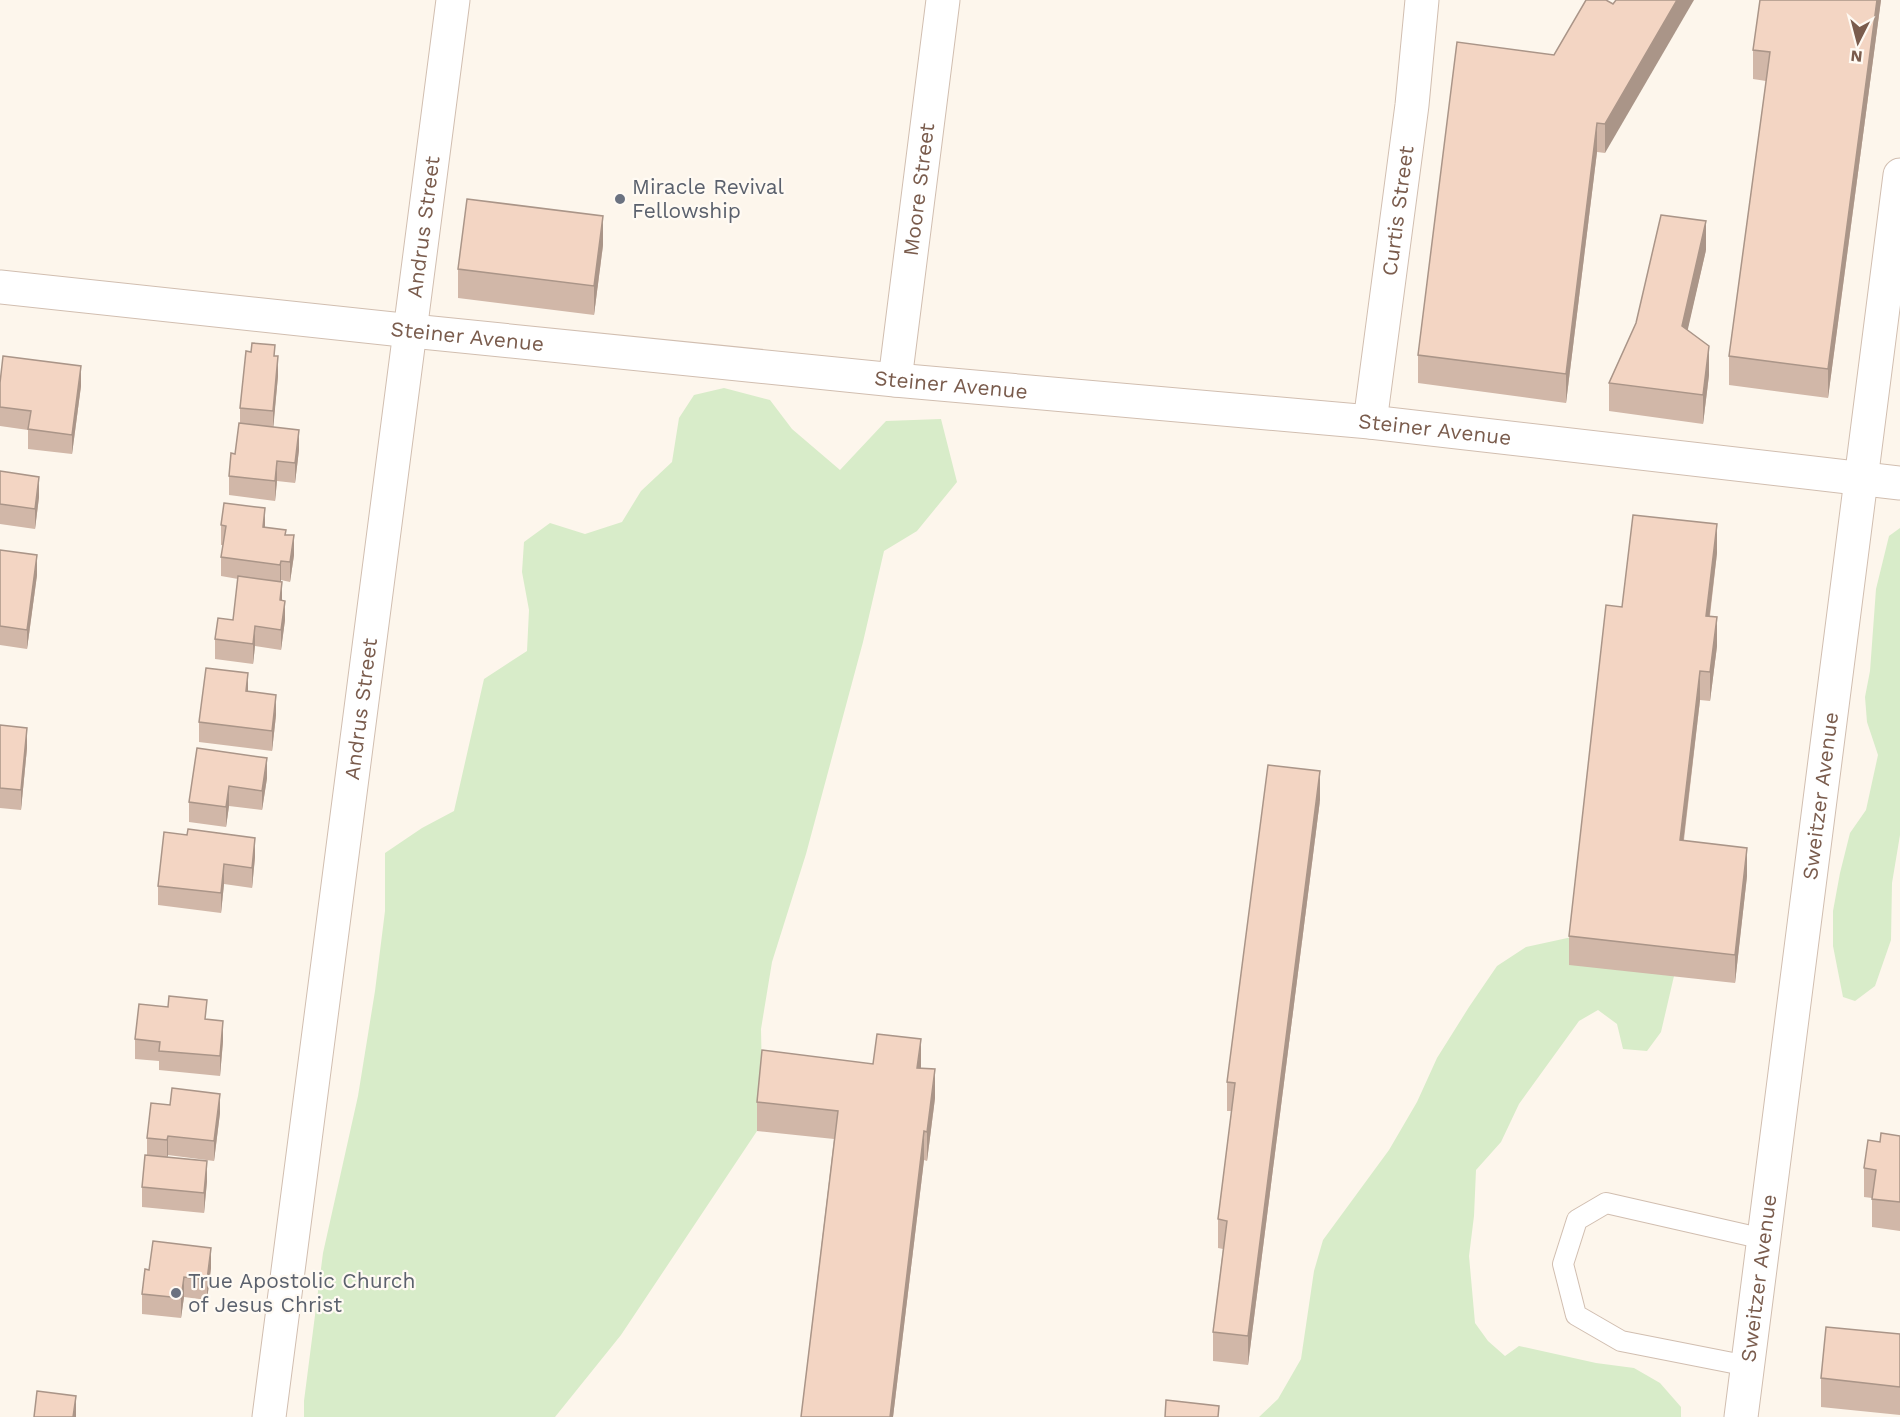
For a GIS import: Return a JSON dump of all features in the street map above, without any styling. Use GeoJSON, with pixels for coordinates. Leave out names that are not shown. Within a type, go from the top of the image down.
{"type":"FeatureCollection","features":[{"type":"Feature","properties":{"kind":"street","name":"Andrus Street"},"geometry":{"type":"LineString","coordinates":[[269,1417],[412,331],[453,0]]}},
{"type":"Feature","properties":{"kind":"street","name":"Moore Street"},"geometry":{"type":"LineString","coordinates":[[895,380],[943,0]]}},
{"type":"Feature","properties":{"kind":"street","name":"Curtis Street"},"geometry":{"type":"LineString","coordinates":[[1370,422],[1411,116],[1422,0]]}},
{"type":"Feature","properties":{"kind":"street","name":"Sweitzer Avenue"},"geometry":{"type":"LineString","coordinates":[[1741,1417],[1900,175]]}},
{"type":"Feature","properties":{"kind":"street","name":"Steiner Avenue"},"geometry":{"type":"LineString","coordinates":[[0,287],[895,380],[1370,422],[1900,483]]}},
{"type":"Feature","properties":{"kind":"lane"},"geometry":{"type":"LineString","coordinates":[[1748,1366],[1621,1341],[1576,1315],[1563,1264],[1577,1220],[1606,1203],[1764,1239]]}},
{"type":"Feature","properties":{"kind":"green space"},"geometry":{"type":"Polygon","coordinates":[[[724,388],[770,400],[792,429],[840,470],[886,421],[941,419],[957,482],[917,531],[884,551],[863,642],[806,854],[772,962],[761,1029],[762,1079],[757,1131],[621,1335],[555,1417],[304,1417],[304,1401],[323,1253],[358,1096],[375,991],[385,911],[385,853],[422,828],[454,811],[484,679],[527,651],[529,610],[522,572],[524,542],[550,523],[585,534],[622,522],[641,491],[672,462],[679,418],[694,395],[724,388]]]}},
{"type":"Feature","properties":{"kind":"green space"},"geometry":{"type":"Polygon","coordinates":[[[1900,528],[1900,835],[1892,883],[1891,940],[1875,986],[1855,1001],[1843,997],[1833,946],[1833,911],[1850,833],[1866,810],[1878,755],[1867,722],[1865,697],[1870,671],[1876,589],[1889,536],[1900,528]]]}},
{"type":"Feature","properties":{"kind":"green space"},"geometry":{"type":"Polygon","coordinates":[[[1572,937],[1674,976],[1661,1032],[1647,1051],[1623,1049],[1617,1024],[1598,1010],[1579,1021],[1519,1104],[1501,1142],[1476,1170],[1469,1256],[1475,1323],[1488,1341],[1505,1356],[1519,1346],[1596,1363],[1634,1368],[1660,1383],[1681,1407],[1681,1417],[1259,1417],[1278,1399],[1301,1359],[1314,1271],[1323,1240],[1389,1150],[1417,1102],[1437,1058],[1469,1007],[1497,966],[1526,947],[1572,937]]]}},
{"type":"Feature","properties":{"kind":"building"},"geometry":{"type":"Polygon","coordinates":[[[1586,0],[1606,0],[1613,4],[1616,0],[1677,0],[1605,124],[1597,123],[1566,374],[1418,355],[1457,42],[1554,55],[1586,0]]]}},
{"type":"Feature","properties":{"kind":"building"},"geometry":{"type":"Polygon","coordinates":[[[1760,0],[1877,0],[1828,369],[1729,356],[1770,52],[1753,50],[1760,0]]]}},
{"type":"Feature","properties":{"kind":"building"},"geometry":{"type":"Polygon","coordinates":[[[467,199],[603,216],[594,286],[458,269],[467,199]]]}},
{"type":"Feature","properties":{"kind":"building"},"geometry":{"type":"Polygon","coordinates":[[[1661,215],[1706,221],[1682,326],[1709,346],[1703,395],[1609,383],[1636,323],[1661,215]]]}},
{"type":"Feature","properties":{"kind":"building"},"geometry":{"type":"Polygon","coordinates":[[[252,343],[275,345],[274,356],[278,356],[273,411],[240,408],[246,351],[251,352],[252,343]]]}},
{"type":"Feature","properties":{"kind":"building"},"geometry":{"type":"Polygon","coordinates":[[[3,356],[81,366],[72,435],[28,429],[31,411],[0,407],[3,356]]]}},
{"type":"Feature","properties":{"kind":"building"},"geometry":{"type":"Polygon","coordinates":[[[239,423],[299,430],[295,463],[277,461],[275,481],[229,476],[231,453],[235,454],[239,423]]]}},
{"type":"Feature","properties":{"kind":"building"},"geometry":{"type":"Polygon","coordinates":[[[0,471],[39,477],[35,509],[0,504],[0,471]]]}},
{"type":"Feature","properties":{"kind":"building"},"geometry":{"type":"Polygon","coordinates":[[[224,503],[265,508],[263,527],[286,530],[285,535],[294,535],[290,562],[281,561],[280,565],[221,557],[226,526],[221,525],[224,503]]]}},
{"type":"Feature","properties":{"kind":"building"},"geometry":{"type":"Polygon","coordinates":[[[1633,515],[1717,524],[1706,616],[1717,617],[1710,672],[1700,671],[1680,840],[1747,848],[1735,955],[1569,936],[1606,605],[1622,607],[1633,515]]]}},
{"type":"Feature","properties":{"kind":"building"},"geometry":{"type":"Polygon","coordinates":[[[0,550],[37,555],[27,630],[0,626],[0,550]]]}},
{"type":"Feature","properties":{"kind":"building"},"geometry":{"type":"Polygon","coordinates":[[[238,576],[282,582],[280,600],[285,601],[281,630],[255,626],[253,644],[215,639],[218,618],[233,620],[238,576]]]}},
{"type":"Feature","properties":{"kind":"building"},"geometry":{"type":"Polygon","coordinates":[[[206,668],[248,673],[246,691],[276,695],[272,731],[199,722],[206,668]]]}},
{"type":"Feature","properties":{"kind":"building"},"geometry":{"type":"Polygon","coordinates":[[[0,725],[27,728],[21,790],[0,788],[0,725]]]}},
{"type":"Feature","properties":{"kind":"building"},"geometry":{"type":"Polygon","coordinates":[[[197,748],[267,758],[262,791],[229,786],[226,807],[189,802],[197,748]]]}},
{"type":"Feature","properties":{"kind":"building"},"geometry":{"type":"Polygon","coordinates":[[[1268,765],[1320,771],[1248,1336],[1213,1332],[1227,1221],[1218,1219],[1235,1083],[1227,1082],[1268,765]]]}},
{"type":"Feature","properties":{"kind":"building"},"geometry":{"type":"Polygon","coordinates":[[[188,829],[255,838],[252,868],[224,864],[221,893],[158,886],[164,832],[187,835],[188,829]]]}},
{"type":"Feature","properties":{"kind":"building"},"geometry":{"type":"Polygon","coordinates":[[[169,996],[207,1000],[205,1019],[223,1021],[220,1056],[159,1051],[160,1042],[135,1039],[139,1004],[168,1007],[169,996]]]}},
{"type":"Feature","properties":{"kind":"building"},"geometry":{"type":"Polygon","coordinates":[[[877,1034],[921,1039],[917,1068],[935,1069],[927,1132],[924,1131],[890,1417],[801,1417],[838,1111],[757,1102],[762,1050],[873,1064],[877,1034]]]}},
{"type":"Feature","properties":{"kind":"building"},"geometry":{"type":"Polygon","coordinates":[[[172,1088],[220,1094],[214,1141],[168,1136],[167,1140],[147,1138],[151,1103],[170,1105],[172,1088]]]}},
{"type":"Feature","properties":{"kind":"building"},"geometry":{"type":"Polygon","coordinates":[[[1881,1133],[1900,1136],[1900,1202],[1872,1199],[1876,1170],[1864,1168],[1868,1140],[1880,1142],[1881,1133]]]}},
{"type":"Feature","properties":{"kind":"building"},"geometry":{"type":"Polygon","coordinates":[[[145,1155],[207,1161],[204,1193],[142,1187],[145,1155]]]}},
{"type":"Feature","properties":{"kind":"building"},"geometry":{"type":"Polygon","coordinates":[[[153,1241],[211,1248],[207,1280],[184,1277],[181,1298],[142,1294],[145,1269],[149,1270],[153,1241]]]}},
{"type":"Feature","properties":{"kind":"building"},"geometry":{"type":"Polygon","coordinates":[[[1826,1327],[1900,1334],[1900,1387],[1821,1378],[1826,1327]]]}},
{"type":"Feature","properties":{"kind":"building"},"geometry":{"type":"Polygon","coordinates":[[[37,1391],[76,1396],[73,1417],[34,1417],[37,1391]]]}},
{"type":"Feature","properties":{"kind":"building"},"geometry":{"type":"Polygon","coordinates":[[[1166,1400],[1219,1406],[1218,1417],[1165,1417],[1166,1400]]]}},
{"type":"Feature","properties":{"kind":"place","name":"Miracle Revival Fellowship"},"geometry":{"type":"Point","coordinates":[620,199]}},
{"type":"Feature","properties":{"kind":"place","name":"True Apostolic Church of Jesus Christ"},"geometry":{"type":"Point","coordinates":[176,1293]}}]}
